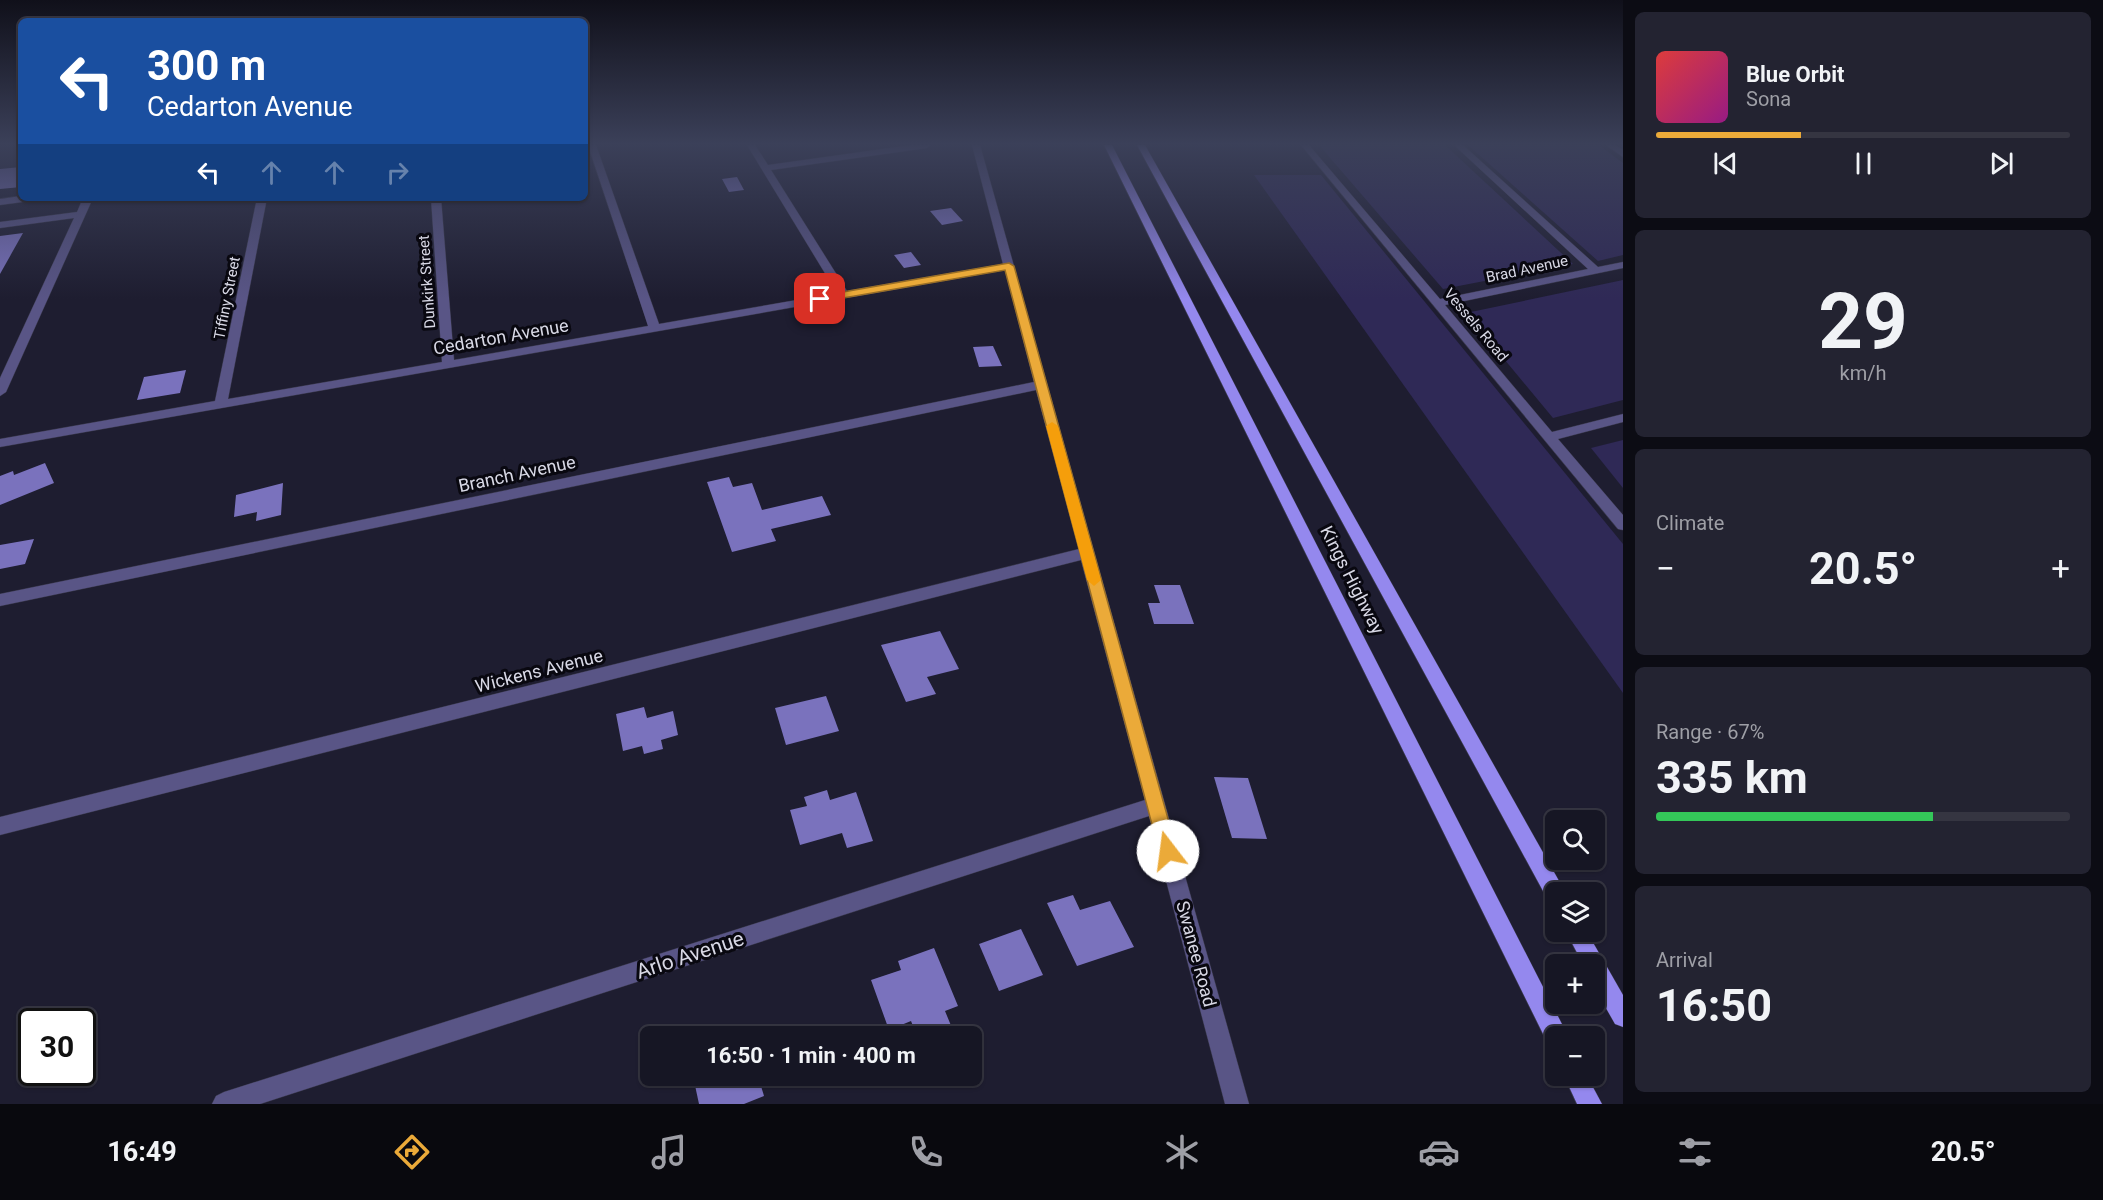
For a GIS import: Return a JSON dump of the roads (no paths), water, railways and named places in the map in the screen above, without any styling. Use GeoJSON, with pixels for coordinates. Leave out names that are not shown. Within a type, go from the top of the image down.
{"type":"FeatureCollection","features":[{"type":"Feature","properties":{"kind":"main road","name":"Kings Highway"},"geometry":{"type":"LineString","coordinates":[[1134,197],[1551,1026]]}},
{"type":"Feature","properties":{"kind":"main road","name":"Kings Highway"},"geometry":{"type":"LineString","coordinates":[[1170,197],[1549,882]]}},
{"type":"Feature","properties":{"kind":"main road"},"geometry":{"type":"LineString","coordinates":[[1605,984],[1623,1016]]}},
{"type":"Feature","properties":{"kind":"main road"},"geometry":{"type":"LineString","coordinates":[[1580,1086],[1590,1104]]}},
{"type":"Feature","properties":{"kind":"street"},"geometry":{"type":"LineString","coordinates":[[610,197],[655,328]]}},
{"type":"Feature","properties":{"kind":"street"},"geometry":{"type":"LineString","coordinates":[[783,197],[844,295]]}},
{"type":"Feature","properties":{"kind":"street","name":"Swanee Road"},"geometry":{"type":"LineString","coordinates":[[990,197],[1237,1104]]}},
{"type":"Feature","properties":{"kind":"street","name":"Vessels Road"},"geometry":{"type":"LineString","coordinates":[[1348,197],[1623,525]]}},
{"type":"Feature","properties":{"kind":"street"},"geometry":{"type":"LineString","coordinates":[[1514,197],[1596,271]]}},
{"type":"Feature","properties":{"kind":"street"},"geometry":{"type":"LineString","coordinates":[[0,202],[18,200]]}},
{"type":"Feature","properties":{"kind":"street"},"geometry":{"type":"LineString","coordinates":[[0,393],[87,201]]}},
{"type":"Feature","properties":{"kind":"street","name":"Tiffiny Street"},"geometry":{"type":"LineString","coordinates":[[221,404],[261,201]]}},
{"type":"Feature","properties":{"kind":"street","name":"Dunkirk Street"},"geometry":{"type":"LineString","coordinates":[[436,201],[448,364]]}},
{"type":"Feature","properties":{"kind":"street"},"geometry":{"type":"LineString","coordinates":[[0,225],[81,214]]}},
{"type":"Feature","properties":{"kind":"street","name":"Brad Avenue"},"geometry":{"type":"LineString","coordinates":[[1438,303],[1623,265]]}},
{"type":"Feature","properties":{"kind":"street","name":"Cedarton Avenue"},"geometry":{"type":"LineString","coordinates":[[0,443],[1009,266]]}},
{"type":"Feature","properties":{"kind":"street","name":"Branch Avenue"},"geometry":{"type":"LineString","coordinates":[[0,600],[1041,385]]}},
{"type":"Feature","properties":{"kind":"street"},"geometry":{"type":"LineString","coordinates":[[1549,436],[1623,418]]}},
{"type":"Feature","properties":{"kind":"street","name":"Wickens Avenue"},"geometry":{"type":"LineString","coordinates":[[0,826],[1087,553]]}},
{"type":"Feature","properties":{"kind":"street","name":"Arlo Avenue"},"geometry":{"type":"LineString","coordinates":[[224,1104],[1156,805]]}}]}
